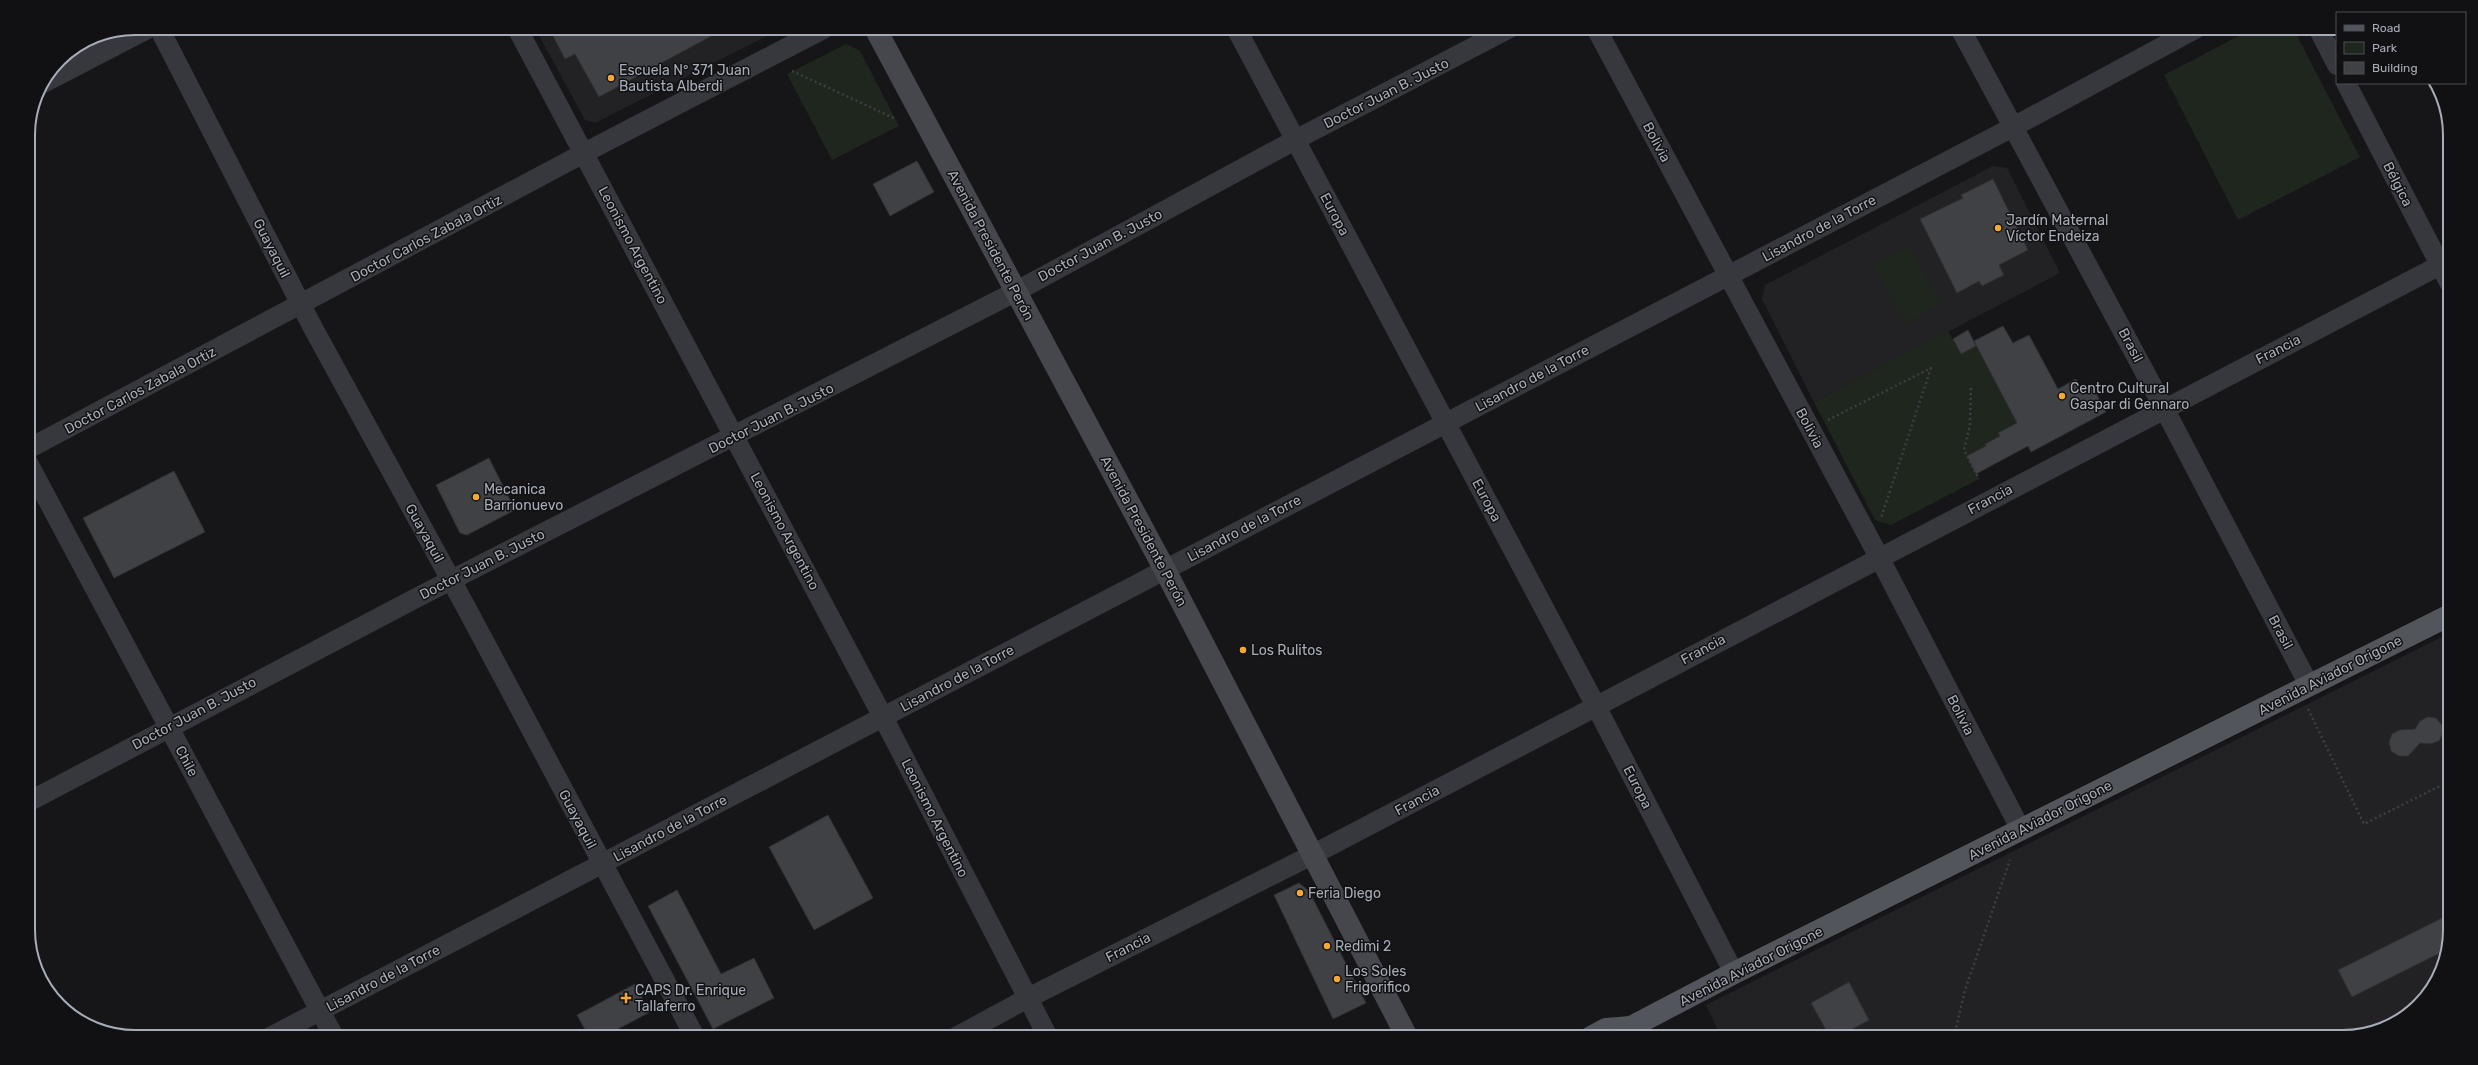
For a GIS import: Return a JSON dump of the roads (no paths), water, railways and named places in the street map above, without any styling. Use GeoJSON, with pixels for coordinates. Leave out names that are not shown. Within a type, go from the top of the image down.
{"type":"FeatureCollection","features":[{"type":"Feature","properties":{"kind":"main road","name":"Avenida Presidente Perón"},"geometry":{"type":"LineString","coordinates":[[879,35],[1165,570],[1404,1030]]}},
{"type":"Feature","properties":{"kind":"main road","name":"Avenida Aviador Origone"},"geometry":{"type":"LineString","coordinates":[[1630,1030],[1734,973],[2021,830],[2308,695],[2443,619]]}},
{"type":"Feature","properties":{"kind":"street"},"geometry":{"type":"LineString","coordinates":[[53,78],[136,35]]}},
{"type":"Feature","properties":{"kind":"street","name":"Guayaquil"},"geometry":{"type":"LineString","coordinates":[[163,35],[301,305],[451,580],[691,1030]]}},
{"type":"Feature","properties":{"kind":"street","name":"Leonismo Argentino"},"geometry":{"type":"LineString","coordinates":[[521,35],[883,717],[1044,1030]]}},
{"type":"Feature","properties":{"kind":"street","name":"Doctor Carlos Zabala Ortiz"},"geometry":{"type":"LineString","coordinates":[[35,445],[584,153],[812,35]]}},
{"type":"Feature","properties":{"kind":"street","name":"Europa"},"geometry":{"type":"LineString","coordinates":[[1240,35],[1596,706],[1734,973]]}},
{"type":"Feature","properties":{"kind":"street","name":"Doctor Juan B. Justo"},"geometry":{"type":"LineString","coordinates":[[35,798],[169,726],[451,580],[734,437],[1015,292],[1296,140],[1497,35]]}},
{"type":"Feature","properties":{"kind":"street","name":"Bolivia"},"geometry":{"type":"LineString","coordinates":[[1600,35],[1879,557],[2021,830]]}},
{"type":"Feature","properties":{"kind":"street","name":"Brasil"},"geometry":{"type":"LineString","coordinates":[[1964,35],[2164,408],[2308,695]]}},
{"type":"Feature","properties":{"kind":"street","name":"Lisandro de la Torre"},"geometry":{"type":"LineString","coordinates":[[283,1030],[2013,127],[2184,35]]}},
{"type":"Feature","properties":{"kind":"street"},"geometry":{"type":"LineString","coordinates":[[2322,35],[2336,63]]}},
{"type":"Feature","properties":{"kind":"street","name":"Bélgica"},"geometry":{"type":"LineString","coordinates":[[2347,84],[2443,258]]}},
{"type":"Feature","properties":{"kind":"street","name":"Francia"},"geometry":{"type":"LineString","coordinates":[[969,1030],[1028,998],[1312,855],[2443,263]]}},
{"type":"Feature","properties":{"kind":"street","name":"Chile"},"geometry":{"type":"LineString","coordinates":[[35,476],[330,1030]]}},
{"type":"Feature","properties":{"kind":"place","name":"Escuela N° 371 Juan Bautista Alberdi"},"geometry":{"type":"Point","coordinates":[611,78]}},
{"type":"Feature","properties":{"kind":"place","name":"Jardín Maternal Víctor Endeiza"},"geometry":{"type":"Point","coordinates":[1998,228]}},
{"type":"Feature","properties":{"kind":"place","name":"Centro Cultural Gaspar di Gennaro"},"geometry":{"type":"Point","coordinates":[2062,396]}},
{"type":"Feature","properties":{"kind":"place","name":"Mecanica Barrionuevo"},"geometry":{"type":"Point","coordinates":[476,497]}},
{"type":"Feature","properties":{"kind":"place","name":"Los Rulitos"},"geometry":{"type":"Point","coordinates":[1243,650]}},
{"type":"Feature","properties":{"kind":"place","name":"Feria Diego"},"geometry":{"type":"Point","coordinates":[1300,893]}},
{"type":"Feature","properties":{"kind":"place","name":"Redimi 2"},"geometry":{"type":"Point","coordinates":[1327,946]}},
{"type":"Feature","properties":{"kind":"place","name":"Los Soles Frigorifico"},"geometry":{"type":"Point","coordinates":[1337,979]}},
{"type":"Feature","properties":{"kind":"place","name":"CAPS Dr. Enrique Tallaferro"},"geometry":{"type":"Point","coordinates":[626,998]}}]}
